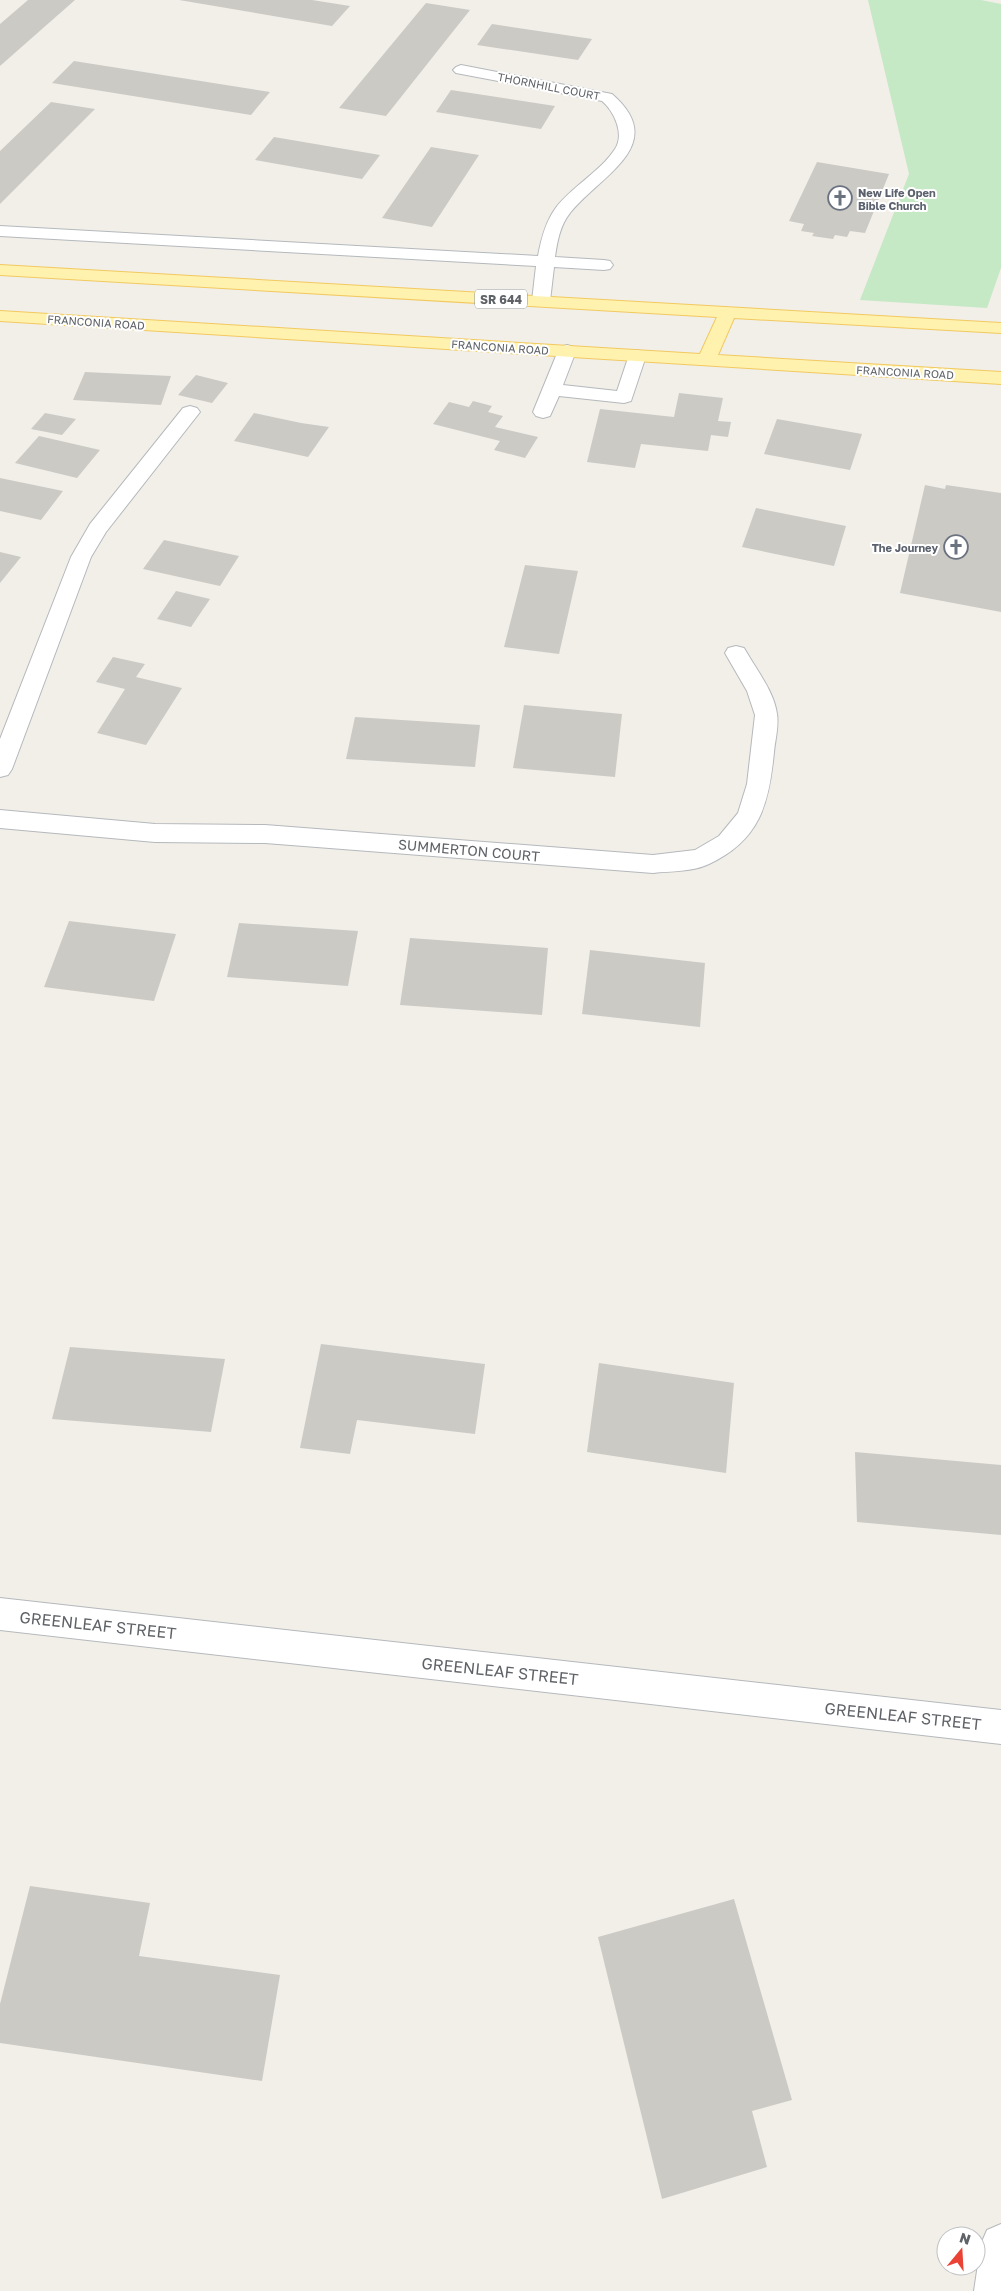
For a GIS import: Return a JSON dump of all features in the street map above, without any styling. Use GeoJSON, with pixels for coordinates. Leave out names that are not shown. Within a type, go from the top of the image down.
{"type":"FeatureCollection","features":[{"type":"Feature","properties":{"kind":"main road","name":"SR 644"},"geometry":{"type":"LineString","coordinates":[[0,270],[1001,328]]}},
{"type":"Feature","properties":{"kind":"main road"},"geometry":{"type":"LineString","coordinates":[[706,360],[728,312]]}},
{"type":"Feature","properties":{"kind":"main road","name":"FRANCONIA ROAD"},"geometry":{"type":"LineString","coordinates":[[0,316],[1001,378]]}},
{"type":"Feature","properties":{"kind":"street","name":"THORNHILL COURT"},"geometry":{"type":"LineString","coordinates":[[461,70],[599,94],[614,102],[627,132],[626,144],[562,211],[551,234],[541,301]]}},
{"type":"Feature","properties":{"kind":"street"},"geometry":{"type":"LineString","coordinates":[[0,231],[604,265]]}},
{"type":"Feature","properties":{"kind":"street"},"geometry":{"type":"LineString","coordinates":[[543,412],[567,351]]}},
{"type":"Feature","properties":{"kind":"street"},"geometry":{"type":"LineString","coordinates":[[552,390],[624,397],[637,356]]}},
{"type":"Feature","properties":{"kind":"street"},"geometry":{"type":"LineString","coordinates":[[0,769],[81,557],[97,529],[190,412]]}},
{"type":"Feature","properties":{"kind":"street","name":"SUMMERTON COURT"},"geometry":{"type":"LineString","coordinates":[[0,819],[155,832],[265,834],[653,864],[700,858],[727,842],[748,817],[758,784],[766,715],[758,691],[736,653]]}},
{"type":"Feature","properties":{"kind":"street","name":"GREENLEAF STREET"},"geometry":{"type":"LineString","coordinates":[[0,1614],[1001,1727]]}},
{"type":"Feature","properties":{"kind":"street"},"geometry":{"type":"LineString","coordinates":[[994,2291],[1001,2244]]}},
{"type":"Feature","properties":{"kind":"green space"},"geometry":{"type":"Polygon","coordinates":[[[868,0],[981,0],[1001,4],[1001,268],[987,308],[860,300],[909,174],[868,0]]]}},
{"type":"Feature","properties":{"kind":"building"},"geometry":{"type":"Polygon","coordinates":[[[28,0],[75,0],[0,66],[0,24],[28,0]]]}},
{"type":"Feature","properties":{"kind":"building"},"geometry":{"type":"Polygon","coordinates":[[[179,0],[312,0],[350,6],[332,26],[179,0]]]}},
{"type":"Feature","properties":{"kind":"building"},"geometry":{"type":"Polygon","coordinates":[[[426,3],[470,10],[386,116],[339,108],[426,3]]]}},
{"type":"Feature","properties":{"kind":"building"},"geometry":{"type":"Polygon","coordinates":[[[492,24],[592,39],[578,60],[477,45],[492,24]]]}},
{"type":"Feature","properties":{"kind":"building"},"geometry":{"type":"Polygon","coordinates":[[[74,61],[270,92],[251,115],[52,83],[74,61]]]}},
{"type":"Feature","properties":{"kind":"building"},"geometry":{"type":"Polygon","coordinates":[[[451,90],[555,106],[541,129],[436,112],[451,90]]]}},
{"type":"Feature","properties":{"kind":"building"},"geometry":{"type":"Polygon","coordinates":[[[51,102],[95,109],[0,204],[0,151],[51,102]]]}},
{"type":"Feature","properties":{"kind":"building"},"geometry":{"type":"Polygon","coordinates":[[[274,137],[380,155],[362,179],[255,160],[274,137]]]}},
{"type":"Feature","properties":{"kind":"building"},"geometry":{"type":"Polygon","coordinates":[[[431,147],[479,155],[432,227],[382,218],[431,147]]]}},
{"type":"Feature","properties":{"kind":"building","name":"New Life Open Bible Church"},"geometry":{"type":"Polygon","coordinates":[[[817,162],[889,174],[865,233],[850,231],[847,237],[835,235],[833,239],[812,236],[814,233],[801,231],[804,224],[789,221],[817,162]]]}},
{"type":"Feature","properties":{"kind":"building"},"geometry":{"type":"Polygon","coordinates":[[[85,372],[171,376],[161,405],[73,400],[85,372]]]}},
{"type":"Feature","properties":{"kind":"building"},"geometry":{"type":"Polygon","coordinates":[[[196,375],[228,383],[212,403],[178,395],[196,375]]]}},
{"type":"Feature","properties":{"kind":"building"},"geometry":{"type":"Polygon","coordinates":[[[679,393],[723,398],[718,421],[731,422],[728,437],[711,435],[708,451],[641,444],[635,468],[587,462],[600,409],[674,417],[679,393]]]}},
{"type":"Feature","properties":{"kind":"building"},"geometry":{"type":"Polygon","coordinates":[[[473,401],[492,406],[488,412],[503,416],[495,427],[538,437],[525,458],[494,450],[500,441],[433,424],[449,402],[469,407],[473,401]]]}},
{"type":"Feature","properties":{"kind":"building"},"geometry":{"type":"Polygon","coordinates":[[[45,413],[76,419],[62,435],[31,429],[45,413]]]}},
{"type":"Feature","properties":{"kind":"building"},"geometry":{"type":"Polygon","coordinates":[[[254,413],[329,427],[308,457],[234,441],[254,413]]]}},
{"type":"Feature","properties":{"kind":"building"},"geometry":{"type":"Polygon","coordinates":[[[777,419],[862,434],[850,470],[764,454],[777,419]]]}},
{"type":"Feature","properties":{"kind":"building"},"geometry":{"type":"Polygon","coordinates":[[[39,436],[100,450],[77,478],[15,463],[39,436]]]}},
{"type":"Feature","properties":{"kind":"building"},"geometry":{"type":"Polygon","coordinates":[[[0,478],[63,491],[41,520],[0,511],[0,478]]]}},
{"type":"Feature","properties":{"kind":"building","name":"The Journey"},"geometry":{"type":"Polygon","coordinates":[[[925,485],[945,489],[946,485],[1001,493],[1001,612],[900,593],[925,485]]]}},
{"type":"Feature","properties":{"kind":"building"},"geometry":{"type":"Polygon","coordinates":[[[756,508],[846,526],[834,566],[742,547],[756,508]]]}},
{"type":"Feature","properties":{"kind":"building"},"geometry":{"type":"Polygon","coordinates":[[[164,540],[239,556],[220,586],[143,569],[164,540]]]}},
{"type":"Feature","properties":{"kind":"building"},"geometry":{"type":"Polygon","coordinates":[[[0,552],[21,557],[0,583],[0,552]]]}},
{"type":"Feature","properties":{"kind":"building"},"geometry":{"type":"Polygon","coordinates":[[[525,565],[578,571],[559,654],[504,647],[525,565]]]}},
{"type":"Feature","properties":{"kind":"building"},"geometry":{"type":"Polygon","coordinates":[[[176,591],[210,599],[191,627],[157,619],[176,591]]]}},
{"type":"Feature","properties":{"kind":"building"},"geometry":{"type":"Polygon","coordinates":[[[113,657],[145,664],[136,677],[182,688],[146,745],[97,733],[125,689],[96,682],[113,657]]]}},
{"type":"Feature","properties":{"kind":"building"},"geometry":{"type":"Polygon","coordinates":[[[524,705],[622,714],[615,777],[513,768],[524,705]]]}},
{"type":"Feature","properties":{"kind":"building"},"geometry":{"type":"Polygon","coordinates":[[[355,717],[480,725],[475,767],[346,759],[355,717]]]}},
{"type":"Feature","properties":{"kind":"building"},"geometry":{"type":"Polygon","coordinates":[[[69,921],[176,934],[154,1001],[44,987],[69,921]]]}},
{"type":"Feature","properties":{"kind":"building"},"geometry":{"type":"Polygon","coordinates":[[[239,923],[358,931],[348,986],[227,977],[239,923]]]}},
{"type":"Feature","properties":{"kind":"building"},"geometry":{"type":"Polygon","coordinates":[[[410,938],[548,948],[542,1015],[400,1005],[410,938]]]}},
{"type":"Feature","properties":{"kind":"building"},"geometry":{"type":"Polygon","coordinates":[[[590,950],[705,963],[700,1027],[582,1014],[590,950]]]}},
{"type":"Feature","properties":{"kind":"building"},"geometry":{"type":"Polygon","coordinates":[[[321,1344],[485,1364],[475,1434],[357,1420],[350,1454],[300,1448],[321,1344]]]}},
{"type":"Feature","properties":{"kind":"building"},"geometry":{"type":"Polygon","coordinates":[[[70,1347],[225,1359],[211,1432],[52,1419],[70,1347]]]}},
{"type":"Feature","properties":{"kind":"building"},"geometry":{"type":"Polygon","coordinates":[[[599,1363],[734,1383],[726,1473],[587,1452],[599,1363]]]}},
{"type":"Feature","properties":{"kind":"building"},"geometry":{"type":"Polygon","coordinates":[[[855,1452],[1001,1465],[1001,1535],[857,1522],[855,1452]]]}},
{"type":"Feature","properties":{"kind":"building"},"geometry":{"type":"Polygon","coordinates":[[[30,1886],[150,1903],[139,1956],[280,1975],[262,2081],[0,2043],[0,2004],[30,1886]]]}},
{"type":"Feature","properties":{"kind":"building"},"geometry":{"type":"Polygon","coordinates":[[[734,1899],[792,2100],[752,2111],[767,2167],[662,2199],[598,1937],[734,1899]]]}},
{"type":"Feature","properties":{"kind":"place","name":"New Life Open Bible Church"},"geometry":{"type":"Point","coordinates":[840,198]}},
{"type":"Feature","properties":{"kind":"place","name":"The Journey"},"geometry":{"type":"Point","coordinates":[956,547]}}]}
